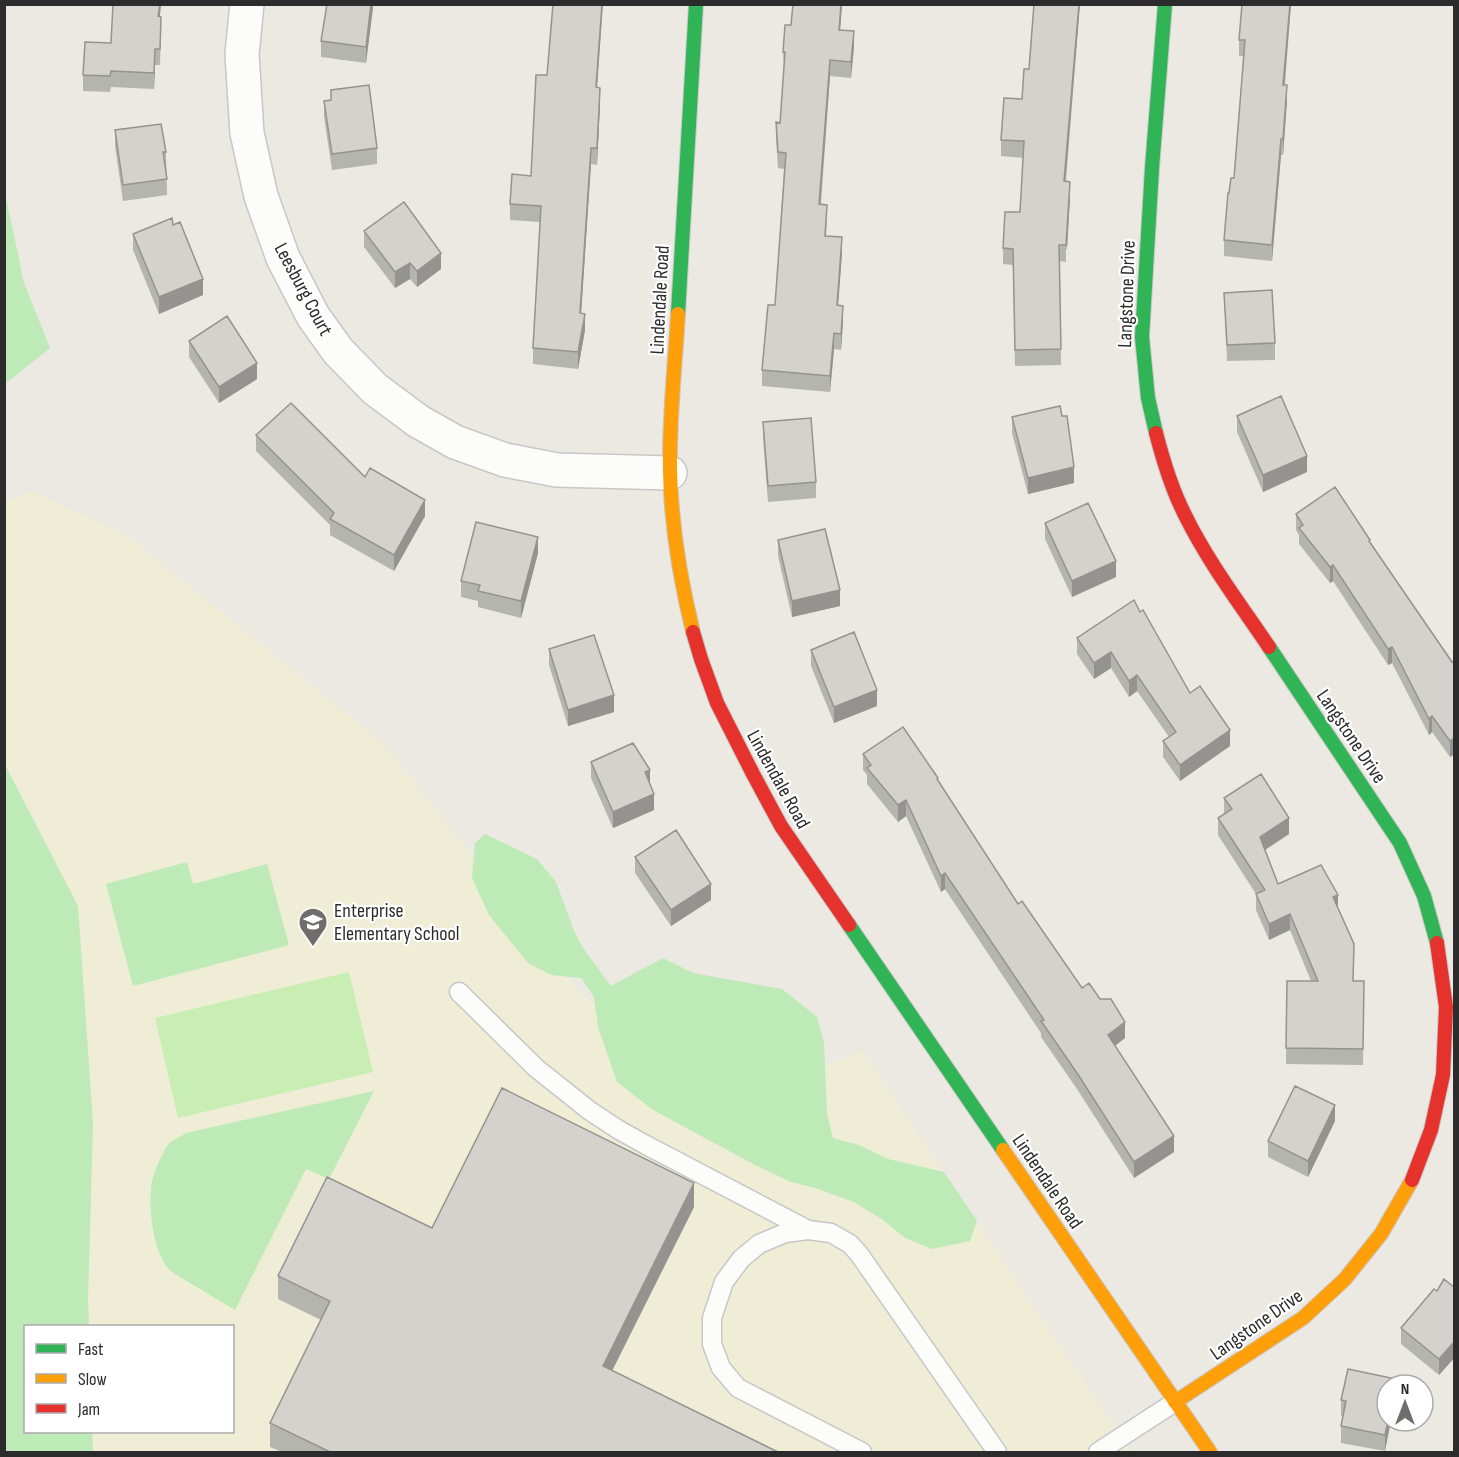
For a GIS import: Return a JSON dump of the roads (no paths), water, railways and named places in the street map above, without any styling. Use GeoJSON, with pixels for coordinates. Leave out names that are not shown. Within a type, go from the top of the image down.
{"type":"FeatureCollection","features":[{"type":"Feature","properties":{"kind":"street","name":"Leesburg Court"},"geometry":{"type":"LineString","coordinates":[[247,4],[242,54],[247,133],[261,196],[283,258],[313,316],[338,351],[384,396],[418,421],[465,446],[505,460],[557,470],[670,473]]}},
{"type":"Feature","properties":{"kind":"street","name":"Lindendale Road"},"geometry":{"type":"LineString","coordinates":[[696,4],[670,473],[675,541],[688,613],[710,683],[737,746],[781,826],[1210,1452]]}},
{"type":"Feature","properties":{"kind":"street","name":"Langstone Drive"},"geometry":{"type":"LineString","coordinates":[[1165,4],[1142,337],[1148,398],[1162,457],[1184,514],[1214,567],[1400,843],[1424,896],[1439,950],[1446,1007],[1443,1075],[1431,1130],[1410,1184],[1381,1234],[1345,1279],[1303,1318],[1176,1402]]}},
{"type":"Feature","properties":{"kind":"lane"},"geometry":{"type":"LineString","coordinates":[[459,993],[536,1068],[590,1111],[646,1145],[808,1230]]}},
{"type":"Feature","properties":{"kind":"lane"},"geometry":{"type":"LineString","coordinates":[[862,1452],[738,1388],[722,1368],[712,1344],[712,1318],[724,1282],[741,1259],[759,1244],[785,1233],[808,1230],[831,1233],[850,1244],[997,1452]]}},
{"type":"Feature","properties":{"kind":"lane"},"geometry":{"type":"LineString","coordinates":[[1098,1452],[1176,1402]]}},
{"type":"Feature","properties":{"kind":"place","name":"Enterprise Elementary School"},"geometry":{"type":"Point","coordinates":[313,948]}}]}
